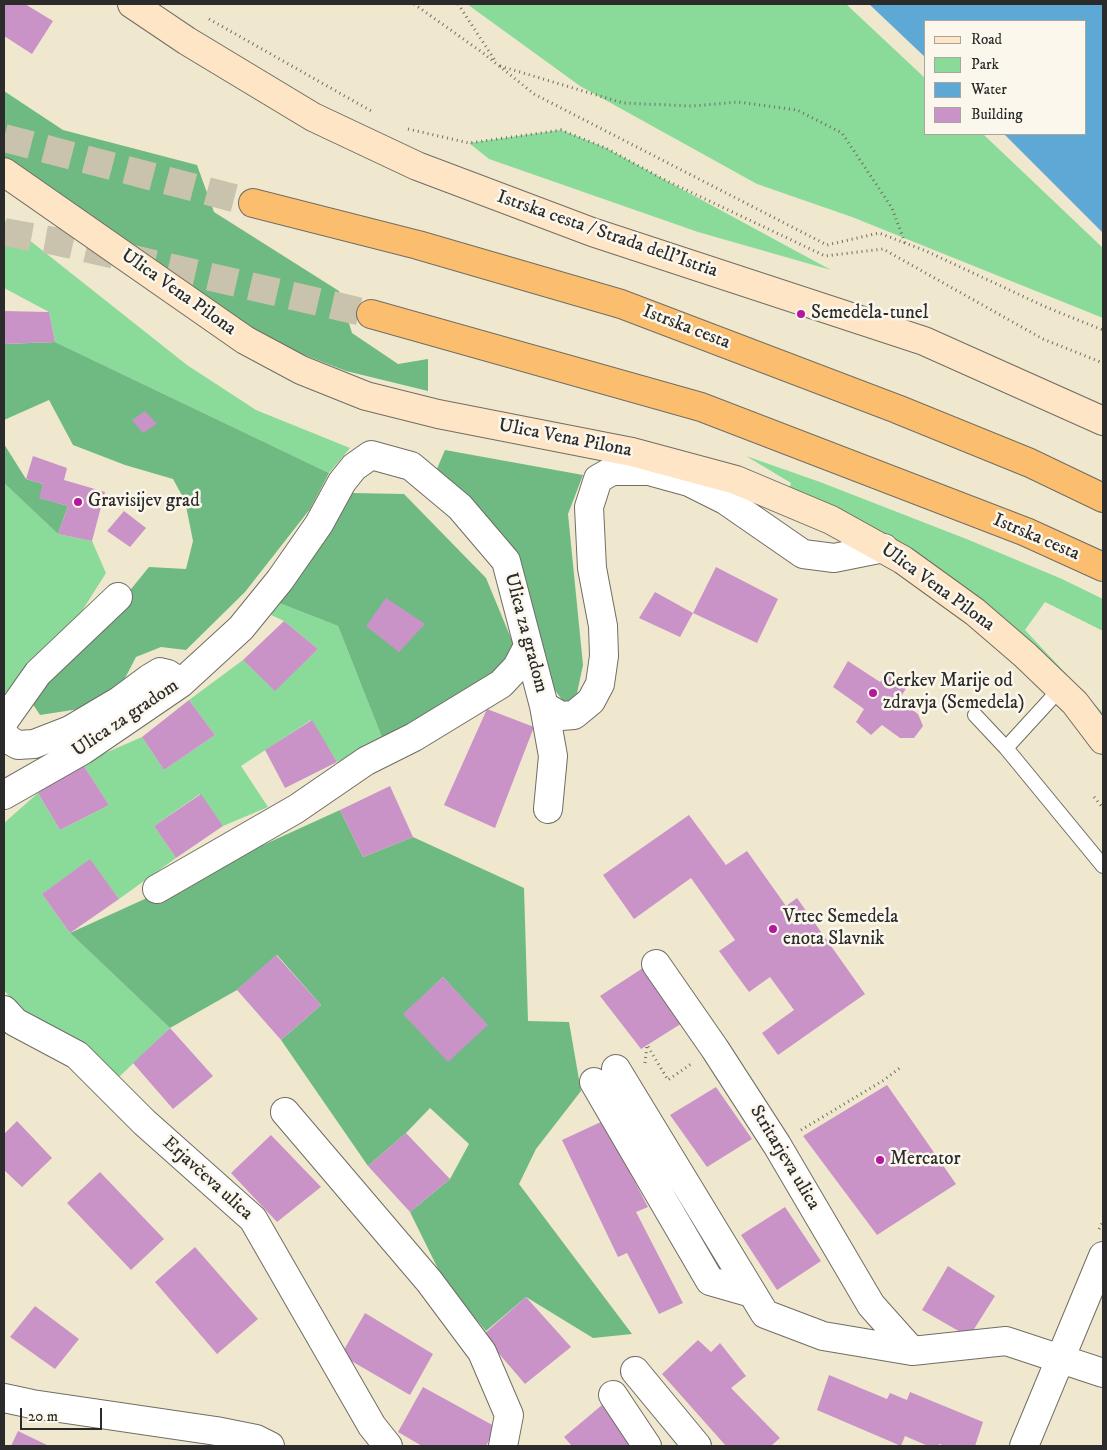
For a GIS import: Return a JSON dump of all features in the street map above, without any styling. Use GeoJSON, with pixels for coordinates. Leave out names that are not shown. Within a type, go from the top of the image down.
{"type":"FeatureCollection","features":[{"type":"Feature","properties":{"kind":"highway","name":"Istrska cesta"},"geometry":{"type":"LineString","coordinates":[[253,202],[418,244],[621,304],[897,409],[1030,463],[1103,498]]}},
{"type":"Feature","properties":{"kind":"highway","name":"Istrska cesta"},"geometry":{"type":"LineString","coordinates":[[371,314],[701,408],[1026,532],[1103,566]]}},
{"type":"Feature","properties":{"kind":"street","name":"Istrska cesta / Strada dell'Istria"},"geometry":{"type":"LineString","coordinates":[[132,4],[187,41],[313,117],[417,166],[592,232],[924,340],[1103,421]]}},
{"type":"Feature","properties":{"kind":"street","name":"Ulica Vena Pilona"},"geometry":{"type":"LineString","coordinates":[[4,172],[245,340],[300,370],[366,396],[429,412],[632,452],[736,480],[831,520],[903,560],[975,612],[1025,655],[1075,703],[1103,740]]}},
{"type":"Feature","properties":{"kind":"street","name":"Ulica za gradom"},"geometry":{"type":"LineString","coordinates":[[4,795],[83,750],[181,683],[241,628],[280,580],[319,524],[342,482],[354,467],[371,455],[411,466],[460,507],[506,561],[544,706],[561,716],[574,715],[591,701],[600,684],[604,656],[603,626],[592,568],[589,507],[598,479],[612,471],[649,471],[690,482],[725,500],[803,554],[834,558],[884,548]]}},
{"type":"Feature","properties":{"kind":"street"},"geometry":{"type":"LineString","coordinates":[[4,721],[38,673],[118,597]]}},
{"type":"Feature","properties":{"kind":"street"},"geometry":{"type":"LineString","coordinates":[[157,890],[296,809],[366,761],[414,737],[501,684],[517,667],[528,646]]}},
{"type":"Feature","properties":{"kind":"street"},"geometry":{"type":"LineString","coordinates":[[4,734],[9,740],[18,745],[34,744],[70,730],[120,701],[160,672],[168,674],[181,683]]}},
{"type":"Feature","properties":{"kind":"street"},"geometry":{"type":"LineString","coordinates":[[544,706],[553,756],[548,809]]}},
{"type":"Feature","properties":{"kind":"street","name":"Stritarjeva ulica"},"geometry":{"type":"LineString","coordinates":[[656,964],[715,1049],[777,1145],[870,1304],[912,1351]]}},
{"type":"Feature","properties":{"kind":"street","name":"Erjavčeva ulica"},"geometry":{"type":"LineString","coordinates":[[4,1010],[15,1022],[77,1055],[144,1122],[254,1219],[372,1426],[388,1446]]}},
{"type":"Feature","properties":{"kind":"street"},"geometry":{"type":"LineString","coordinates":[[605,1075],[765,1314],[822,1336],[912,1351],[1006,1342],[1103,1373]]}},
{"type":"Feature","properties":{"kind":"street"},"geometry":{"type":"LineString","coordinates":[[285,1112],[429,1281],[482,1352],[509,1415],[503,1446]]}},
{"type":"Feature","properties":{"kind":"street"},"geometry":{"type":"LineString","coordinates":[[1024,1446],[1103,1256]]}},
{"type":"Feature","properties":{"kind":"street"},"geometry":{"type":"LineString","coordinates":[[635,1371],[697,1446]]}},
{"type":"Feature","properties":{"kind":"street"},"geometry":{"type":"LineString","coordinates":[[613,1395],[647,1446]]}},
{"type":"Feature","properties":{"kind":"street"},"geometry":{"type":"LineString","coordinates":[[4,1398],[32,1404],[216,1431],[256,1439],[270,1446]]}},
{"type":"Feature","properties":{"kind":"lane"},"geometry":{"type":"LineString","coordinates":[[1006,748],[1060,689]]}},
{"type":"Feature","properties":{"kind":"lane"},"geometry":{"type":"LineString","coordinates":[[975,715],[1006,748],[1103,866]]}},
{"type":"Feature","properties":{"kind":"path"},"geometry":{"type":"LineString","coordinates":[[414,4],[498,65],[534,94],[827,244],[879,232],[1048,308],[1103,330]]}},
{"type":"Feature","properties":{"kind":"path"},"geometry":{"type":"LineString","coordinates":[[458,4],[498,65],[623,103],[693,106],[738,102],[797,110],[842,133],[892,208],[905,243]]}},
{"type":"Feature","properties":{"kind":"path"},"geometry":{"type":"LineString","coordinates":[[208,18],[377,114]]}},
{"type":"Feature","properties":{"kind":"path"},"geometry":{"type":"LineString","coordinates":[[407,128],[468,143],[561,130],[606,148],[661,178],[825,256],[882,249],[1043,339],[1103,363]]}},
{"type":"Feature","properties":{"kind":"path"},"geometry":{"type":"LineString","coordinates":[[1094,797],[1103,808]]}},
{"type":"Feature","properties":{"kind":"path"},"geometry":{"type":"LineString","coordinates":[[668,1080],[695,1062]]}},
{"type":"Feature","properties":{"kind":"path"},"geometry":{"type":"LineString","coordinates":[[810,1124],[884,1080],[901,1067]]}},
{"type":"Feature","properties":{"kind":"green space"},"geometry":{"type":"Polygon","coordinates":[[[467,4],[846,4],[924,77],[924,135],[984,135],[1103,248],[1103,318],[852,217],[757,184],[580,86],[467,4]]]}},
{"type":"Feature","properties":{"kind":"green space"},"geometry":{"type":"Polygon","coordinates":[[[4,91],[63,130],[197,165],[214,212],[339,291],[352,333],[398,364],[428,359],[428,391],[346,371],[281,346],[222,311],[4,159],[4,91]]]}},
{"type":"Feature","properties":{"kind":"green space"},"geometry":{"type":"Polygon","coordinates":[[[561,130],[606,148],[831,270],[698,232],[489,159],[469,143],[561,130]]]}},
{"type":"Feature","properties":{"kind":"green space"},"geometry":{"type":"Polygon","coordinates":[[[4,220],[187,365],[256,410],[350,448],[329,473],[55,342],[49,312],[4,288],[4,220]]]}},
{"type":"Feature","properties":{"kind":"green space"},"geometry":{"type":"Polygon","coordinates":[[[55,342],[329,473],[310,509],[245,592],[186,650],[161,647],[136,657],[123,682],[79,709],[40,715],[32,703],[46,675],[118,605],[149,567],[186,569],[193,541],[185,501],[173,479],[125,465],[73,445],[49,400],[4,420],[4,344],[55,342]]]}},
{"type":"Feature","properties":{"kind":"green space"},"geometry":{"type":"Polygon","coordinates":[[[4,444],[26,479],[43,484],[40,498],[68,506],[58,534],[4,483],[4,444]]]}},
{"type":"Feature","properties":{"kind":"green space"},"geometry":{"type":"Polygon","coordinates":[[[445,450],[583,475],[568,514],[583,665],[576,698],[565,704],[549,682],[537,630],[436,471],[445,450]]]}},
{"type":"Feature","properties":{"kind":"green space"},"geometry":{"type":"Polygon","coordinates":[[[746,456],[820,482],[969,540],[1062,579],[1103,599],[1103,631],[1045,602],[1025,630],[1103,713],[1103,721],[789,488],[791,483],[746,456]]]}},
{"type":"Feature","properties":{"kind":"green space"},"geometry":{"type":"Polygon","coordinates":[[[4,483],[58,534],[92,541],[106,573],[70,630],[4,694],[4,483]]]}},
{"type":"Feature","properties":{"kind":"green space"},"geometry":{"type":"Polygon","coordinates":[[[352,493],[404,494],[486,578],[515,648],[491,678],[385,745],[338,626],[274,601],[352,493]]]}},
{"type":"Feature","properties":{"kind":"green space"},"geometry":{"type":"Polygon","coordinates":[[[274,601],[338,626],[385,745],[337,762],[311,720],[241,766],[268,807],[223,826],[200,794],[154,826],[176,858],[119,899],[90,860],[42,894],[70,933],[170,1028],[119,1077],[79,1046],[23,1014],[4,990],[4,823],[38,793],[60,830],[109,805],[82,763],[142,737],[164,770],[215,735],[189,700],[243,660],[275,690],[318,649],[284,621],[267,613],[274,601]]]}},
{"type":"Feature","properties":{"kind":"green space"},"geometry":{"type":"Polygon","coordinates":[[[340,810],[363,857],[413,837],[524,888],[528,1021],[569,1022],[581,1091],[536,1149],[519,1184],[632,1334],[593,1338],[526,1297],[486,1331],[444,1281],[410,1212],[450,1179],[469,1144],[430,1108],[406,1133],[368,1166],[281,1040],[321,1005],[277,955],[237,990],[170,1028],[70,933],[340,810]],[[443,977],[404,1014],[487,1025],[443,977]]]}},
{"type":"Feature","properties":{"kind":"water"},"geometry":{"type":"Polygon","coordinates":[[[869,4],[1103,4],[1103,233],[1005,135],[1087,135],[1087,20],[924,20],[924,56],[869,4]]]}},
{"type":"Feature","properties":{"kind":"building"},"geometry":{"type":"Polygon","coordinates":[[[4,4],[25,4],[53,21],[32,54],[4,36],[4,4]]]}},
{"type":"Feature","properties":{"kind":"building"},"geometry":{"type":"Polygon","coordinates":[[[4,311],[49,312],[55,342],[4,344],[4,311]]]}},
{"type":"Feature","properties":{"kind":"building"},"geometry":{"type":"Polygon","coordinates":[[[145,411],[157,424],[143,433],[132,420],[145,411]]]}},
{"type":"Feature","properties":{"kind":"building","name":"Gravisijev grad"},"geometry":{"type":"Polygon","coordinates":[[[33,456],[67,468],[64,480],[105,492],[92,541],[58,534],[68,506],[39,498],[43,484],[26,479],[33,456]]]}},
{"type":"Feature","properties":{"kind":"building","name":"Gravisijev grad"},"geometry":{"type":"Polygon","coordinates":[[[124,511],[146,528],[130,547],[107,531],[124,511]]]}},
{"type":"Feature","properties":{"kind":"building"},"geometry":{"type":"Polygon","coordinates":[[[716,567],[778,599],[757,643],[693,613],[716,567]]]}},
{"type":"Feature","properties":{"kind":"building"},"geometry":{"type":"Polygon","coordinates":[[[655,592],[693,613],[680,637],[639,618],[655,592]]]}},
{"type":"Feature","properties":{"kind":"building"},"geometry":{"type":"Polygon","coordinates":[[[386,598],[425,624],[399,652],[366,626],[386,598]]]}},
{"type":"Feature","properties":{"kind":"building"},"geometry":{"type":"Polygon","coordinates":[[[284,621],[318,649],[275,691],[243,660],[284,621]]]}},
{"type":"Feature","properties":{"kind":"building","name":"Cerkev Marije od zdravja (Semedela)"},"geometry":{"type":"Polygon","coordinates":[[[848,661],[880,682],[889,672],[908,685],[899,700],[918,714],[923,726],[914,738],[900,738],[882,725],[871,735],[856,722],[864,709],[833,687],[848,661]]]}},
{"type":"Feature","properties":{"kind":"building"},"geometry":{"type":"Polygon","coordinates":[[[189,700],[215,735],[164,770],[142,737],[189,700]]]}},
{"type":"Feature","properties":{"kind":"building"},"geometry":{"type":"Polygon","coordinates":[[[487,709],[534,727],[495,828],[444,805],[487,709]]]}},
{"type":"Feature","properties":{"kind":"building"},"geometry":{"type":"Polygon","coordinates":[[[312,720],[337,762],[285,788],[265,750],[312,720]]]}},
{"type":"Feature","properties":{"kind":"building"},"geometry":{"type":"Polygon","coordinates":[[[82,763],[109,805],[60,830],[38,793],[82,763]]]}},
{"type":"Feature","properties":{"kind":"building"},"geometry":{"type":"Polygon","coordinates":[[[390,786],[413,837],[363,857],[340,810],[390,786]]]}},
{"type":"Feature","properties":{"kind":"building"},"geometry":{"type":"Polygon","coordinates":[[[201,794],[223,826],[176,858],[154,826],[201,794]]]}},
{"type":"Feature","properties":{"kind":"building","name":"Vrtec Semedela enota Slavnik"},"geometry":{"type":"Polygon","coordinates":[[[689,815],[726,865],[747,851],[786,906],[797,898],[865,994],[778,1055],[762,1033],[794,1010],[770,977],[749,992],[719,951],[735,940],[691,878],[634,919],[603,875],[689,815]]]}},
{"type":"Feature","properties":{"kind":"building"},"geometry":{"type":"Polygon","coordinates":[[[90,859],[119,899],[70,933],[42,894],[90,859]]]}},
{"type":"Feature","properties":{"kind":"building"},"geometry":{"type":"Polygon","coordinates":[[[276,955],[321,1005],[281,1040],[237,990],[276,955]]]}},
{"type":"Feature","properties":{"kind":"building"},"geometry":{"type":"Polygon","coordinates":[[[646,966],[687,1020],[641,1049],[600,996],[646,966]]]}},
{"type":"Feature","properties":{"kind":"building"},"geometry":{"type":"Polygon","coordinates":[[[443,977],[488,1025],[448,1062],[403,1014],[443,977]]]}},
{"type":"Feature","properties":{"kind":"building"},"geometry":{"type":"Polygon","coordinates":[[[170,1028],[213,1076],[173,1109],[133,1063],[170,1028]]]}},
{"type":"Feature","properties":{"kind":"building","name":"Mercator"},"geometry":{"type":"Polygon","coordinates":[[[887,1085],[956,1184],[877,1235],[803,1136],[887,1085]]]}},
{"type":"Feature","properties":{"kind":"building"},"geometry":{"type":"Polygon","coordinates":[[[716,1087],[752,1139],[707,1167],[670,1115],[716,1087]]]}},
{"type":"Feature","properties":{"kind":"building"},"geometry":{"type":"Polygon","coordinates":[[[17,1121],[52,1158],[22,1187],[4,1170],[4,1134],[17,1121]]]}},
{"type":"Feature","properties":{"kind":"building"},"geometry":{"type":"Polygon","coordinates":[[[603,1121],[648,1207],[636,1212],[683,1303],[659,1314],[627,1253],[618,1257],[562,1140],[603,1121]]]}},
{"type":"Feature","properties":{"kind":"building"},"geometry":{"type":"Polygon","coordinates":[[[406,1133],[450,1179],[410,1212],[368,1166],[406,1133]]]}},
{"type":"Feature","properties":{"kind":"building"},"geometry":{"type":"Polygon","coordinates":[[[271,1135],[321,1187],[277,1222],[231,1173],[271,1135]]]}},
{"type":"Feature","properties":{"kind":"building"},"geometry":{"type":"Polygon","coordinates":[[[100,1172],[164,1239],[131,1270],[67,1203],[100,1172]]]}},
{"type":"Feature","properties":{"kind":"building"},"geometry":{"type":"Polygon","coordinates":[[[785,1207],[821,1261],[777,1290],[741,1235],[785,1207]]]}},
{"type":"Feature","properties":{"kind":"building"},"geometry":{"type":"Polygon","coordinates":[[[195,1247],[258,1319],[217,1354],[155,1282],[195,1247]]]}},
{"type":"Feature","properties":{"kind":"building"},"geometry":{"type":"Polygon","coordinates":[[[948,1266],[995,1296],[969,1337],[922,1310],[948,1266]]]}},
{"type":"Feature","properties":{"kind":"building"},"geometry":{"type":"Polygon","coordinates":[[[526,1297],[571,1347],[525,1384],[483,1335],[526,1297]]]}},
{"type":"Feature","properties":{"kind":"building"},"geometry":{"type":"Polygon","coordinates":[[[35,1306],[79,1339],[55,1369],[10,1337],[35,1306]]]}},
{"type":"Feature","properties":{"kind":"building"},"geometry":{"type":"Polygon","coordinates":[[[365,1313],[433,1354],[410,1395],[341,1355],[365,1313]]]}},
{"type":"Feature","properties":{"kind":"building"},"geometry":{"type":"Polygon","coordinates":[[[698,1340],[711,1352],[720,1343],[746,1376],[731,1388],[780,1438],[771,1446],[726,1446],[662,1374],[698,1340]]]}},
{"type":"Feature","properties":{"kind":"building"},"geometry":{"type":"Polygon","coordinates":[[[829,1375],[887,1399],[890,1393],[907,1400],[910,1392],[983,1422],[975,1446],[945,1446],[939,1444],[938,1446],[928,1446],[905,1436],[901,1446],[817,1410],[829,1375]]]}},
{"type":"Feature","properties":{"kind":"building"},"geometry":{"type":"Polygon","coordinates":[[[423,1387],[496,1427],[486,1446],[422,1446],[398,1432],[423,1387]]]}},
{"type":"Feature","properties":{"kind":"building"},"geometry":{"type":"Polygon","coordinates":[[[602,1405],[636,1446],[572,1446],[564,1437],[602,1405]]]}},
{"type":"Feature","properties":{"kind":"building"},"geometry":{"type":"Polygon","coordinates":[[[18,1431],[49,1446],[11,1446],[18,1431]]]}},
{"type":"Feature","properties":{"kind":"tunnel"},"geometry":{"type":"LineString","coordinates":[[4,138],[253,203]]}},
{"type":"Feature","properties":{"kind":"tunnel"},"geometry":{"type":"LineString","coordinates":[[4,232],[59,242],[371,314]]}},
{"type":"Feature","properties":{"kind":"place","name":"Semedela-tunel"},"geometry":{"type":"Point","coordinates":[801,314]}},
{"type":"Feature","properties":{"kind":"place","name":"Gravisijev grad"},"geometry":{"type":"Point","coordinates":[78,502]}},
{"type":"Feature","properties":{"kind":"place","name":"Cerkev Marije od zdravja (Semedela)"},"geometry":{"type":"Point","coordinates":[873,693]}},
{"type":"Feature","properties":{"kind":"place","name":"Vrtec Semedela enota Slavnik"},"geometry":{"type":"Point","coordinates":[773,929]}},
{"type":"Feature","properties":{"kind":"place","name":"Mercator"},"geometry":{"type":"Point","coordinates":[880,1160]}}]}
